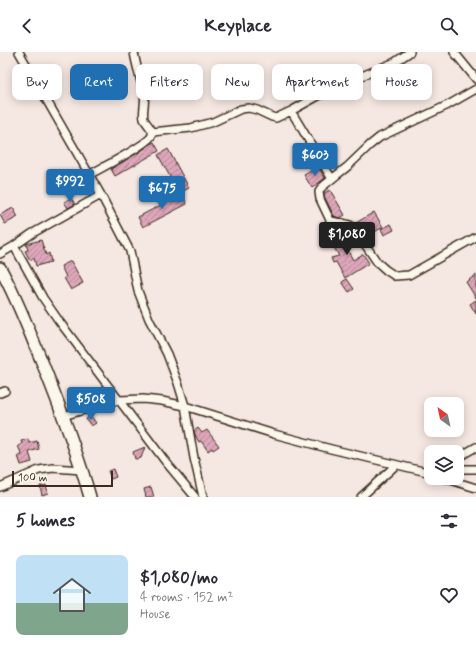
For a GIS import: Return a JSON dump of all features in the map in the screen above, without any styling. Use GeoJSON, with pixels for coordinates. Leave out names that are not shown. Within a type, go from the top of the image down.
{"type":"FeatureCollection","features":[{"type":"Feature","properties":{"kind":"highway"},"geometry":{"type":"LineString","coordinates":[[0,268],[4,284],[30,334],[63,416],[90,497]]}},
{"type":"Feature","properties":{"kind":"street"},"geometry":{"type":"LineString","coordinates":[[19,52],[101,195],[130,250],[138,292],[149,319],[167,354],[185,406],[194,458],[203,497]]}},
{"type":"Feature","properties":{"kind":"street"},"geometry":{"type":"LineString","coordinates":[[89,175],[129,153],[152,136],[152,132],[144,119],[144,96],[134,52]]}},
{"type":"Feature","properties":{"kind":"street"},"geometry":{"type":"LineString","coordinates":[[152,132],[192,128],[214,122],[242,109],[249,108],[276,118],[331,89],[385,67],[410,52]]}},
{"type":"Feature","properties":{"kind":"street"},"geometry":{"type":"LineString","coordinates":[[454,52],[476,79]]}},
{"type":"Feature","properties":{"kind":"street"},"geometry":{"type":"LineString","coordinates":[[476,88],[448,105],[380,137],[347,168],[332,178],[321,188],[319,192],[320,199],[330,220],[350,225],[354,228],[377,262],[395,276],[408,275],[476,237]]}},
{"type":"Feature","properties":{"kind":"street"},"geometry":{"type":"LineString","coordinates":[[291,111],[332,178]]}},
{"type":"Feature","properties":{"kind":"street"},"geometry":{"type":"LineString","coordinates":[[0,254],[33,233],[101,195]]}},
{"type":"Feature","properties":{"kind":"street"},"geometry":{"type":"LineString","coordinates":[[14,246],[43,298],[165,461],[195,497]]}},
{"type":"Feature","properties":{"kind":"street"},"geometry":{"type":"LineString","coordinates":[[63,416],[119,400],[162,401],[185,406],[274,434],[424,471]]}},
{"type":"Feature","properties":{"kind":"street"},"geometry":{"type":"LineString","coordinates":[[464,454],[476,447]]}},
{"type":"Feature","properties":{"kind":"street"},"geometry":{"type":"LineString","coordinates":[[361,497],[396,465]]}},
{"type":"Feature","properties":{"kind":"street"},"geometry":{"type":"LineString","coordinates":[[0,488],[39,470],[53,468],[82,470]]}},
{"type":"Feature","properties":{"kind":"street"},"geometry":{"type":"LineString","coordinates":[[464,469],[476,469]]}},
{"type":"Feature","properties":{"kind":"street"},"geometry":{"type":"LineString","coordinates":[[464,484],[476,488]]}},
{"type":"Feature","properties":{"kind":"building"},"geometry":{"type":"Polygon","coordinates":[[[154,142],[159,151],[115,176],[111,169],[154,142]]]}},
{"type":"Feature","properties":{"kind":"building"},"geometry":{"type":"Polygon","coordinates":[[[168,149],[189,188],[179,193],[158,155],[168,149]]]}},
{"type":"Feature","properties":{"kind":"building"},"geometry":{"type":"Polygon","coordinates":[[[318,167],[325,178],[312,188],[304,175],[318,167]]]}},
{"type":"Feature","properties":{"kind":"building"},"geometry":{"type":"Polygon","coordinates":[[[330,190],[345,215],[340,218],[334,216],[325,198],[324,193],[330,190]]]}},
{"type":"Feature","properties":{"kind":"building"},"geometry":{"type":"Polygon","coordinates":[[[182,194],[187,204],[143,227],[138,217],[182,194]]]}},
{"type":"Feature","properties":{"kind":"building"},"geometry":{"type":"Polygon","coordinates":[[[71,198],[75,204],[68,208],[64,202],[71,198]]]}},
{"type":"Feature","properties":{"kind":"building"},"geometry":{"type":"Polygon","coordinates":[[[13,208],[18,217],[5,224],[0,215],[13,208]]]}},
{"type":"Feature","properties":{"kind":"building"},"geometry":{"type":"Polygon","coordinates":[[[374,212],[383,227],[366,237],[356,223],[374,212]]]}},
{"type":"Feature","properties":{"kind":"building"},"geometry":{"type":"Polygon","coordinates":[[[391,224],[394,230],[384,235],[381,229],[391,224]]]}},
{"type":"Feature","properties":{"kind":"building"},"geometry":{"type":"Polygon","coordinates":[[[350,233],[358,242],[347,249],[353,260],[363,254],[369,263],[345,278],[336,262],[333,263],[331,258],[339,256],[330,241],[335,238],[336,241],[350,233]]]}},
{"type":"Feature","properties":{"kind":"building"},"geometry":{"type":"Polygon","coordinates":[[[41,240],[46,255],[49,253],[51,262],[36,266],[34,258],[30,260],[25,251],[28,250],[26,244],[41,240]]]}},
{"type":"Feature","properties":{"kind":"building"},"geometry":{"type":"Polygon","coordinates":[[[71,261],[83,283],[71,290],[64,278],[66,277],[61,266],[71,261]]]}},
{"type":"Feature","properties":{"kind":"building"},"geometry":{"type":"Polygon","coordinates":[[[476,275],[476,298],[466,282],[476,275]]]}},
{"type":"Feature","properties":{"kind":"building"},"geometry":{"type":"Polygon","coordinates":[[[347,279],[354,289],[349,292],[342,282],[347,279]]]}},
{"type":"Feature","properties":{"kind":"building"},"geometry":{"type":"Polygon","coordinates":[[[476,300],[476,314],[470,304],[476,300]]]}},
{"type":"Feature","properties":{"kind":"building"},"geometry":{"type":"Polygon","coordinates":[[[91,416],[96,423],[91,426],[86,419],[91,416]]]}},
{"type":"Feature","properties":{"kind":"building"},"geometry":{"type":"Polygon","coordinates":[[[198,428],[202,433],[207,430],[219,446],[208,451],[196,437],[194,431],[198,428]]]}},
{"type":"Feature","properties":{"kind":"building"},"geometry":{"type":"Polygon","coordinates":[[[28,439],[29,443],[37,441],[39,449],[29,452],[32,462],[21,465],[18,456],[22,455],[18,446],[22,444],[21,441],[28,439]]]}},
{"type":"Feature","properties":{"kind":"building"},"geometry":{"type":"Polygon","coordinates":[[[145,447],[141,458],[135,459],[133,452],[145,447]]]}},
{"type":"Feature","properties":{"kind":"building"},"geometry":{"type":"Polygon","coordinates":[[[113,469],[116,477],[111,479],[108,471],[113,469]]]}},
{"type":"Feature","properties":{"kind":"building"},"geometry":{"type":"Polygon","coordinates":[[[46,485],[48,493],[42,495],[40,486],[46,485]]]}},
{"type":"Feature","properties":{"kind":"building"},"geometry":{"type":"Polygon","coordinates":[[[151,487],[154,497],[146,497],[144,489],[151,487]]]}}]}
